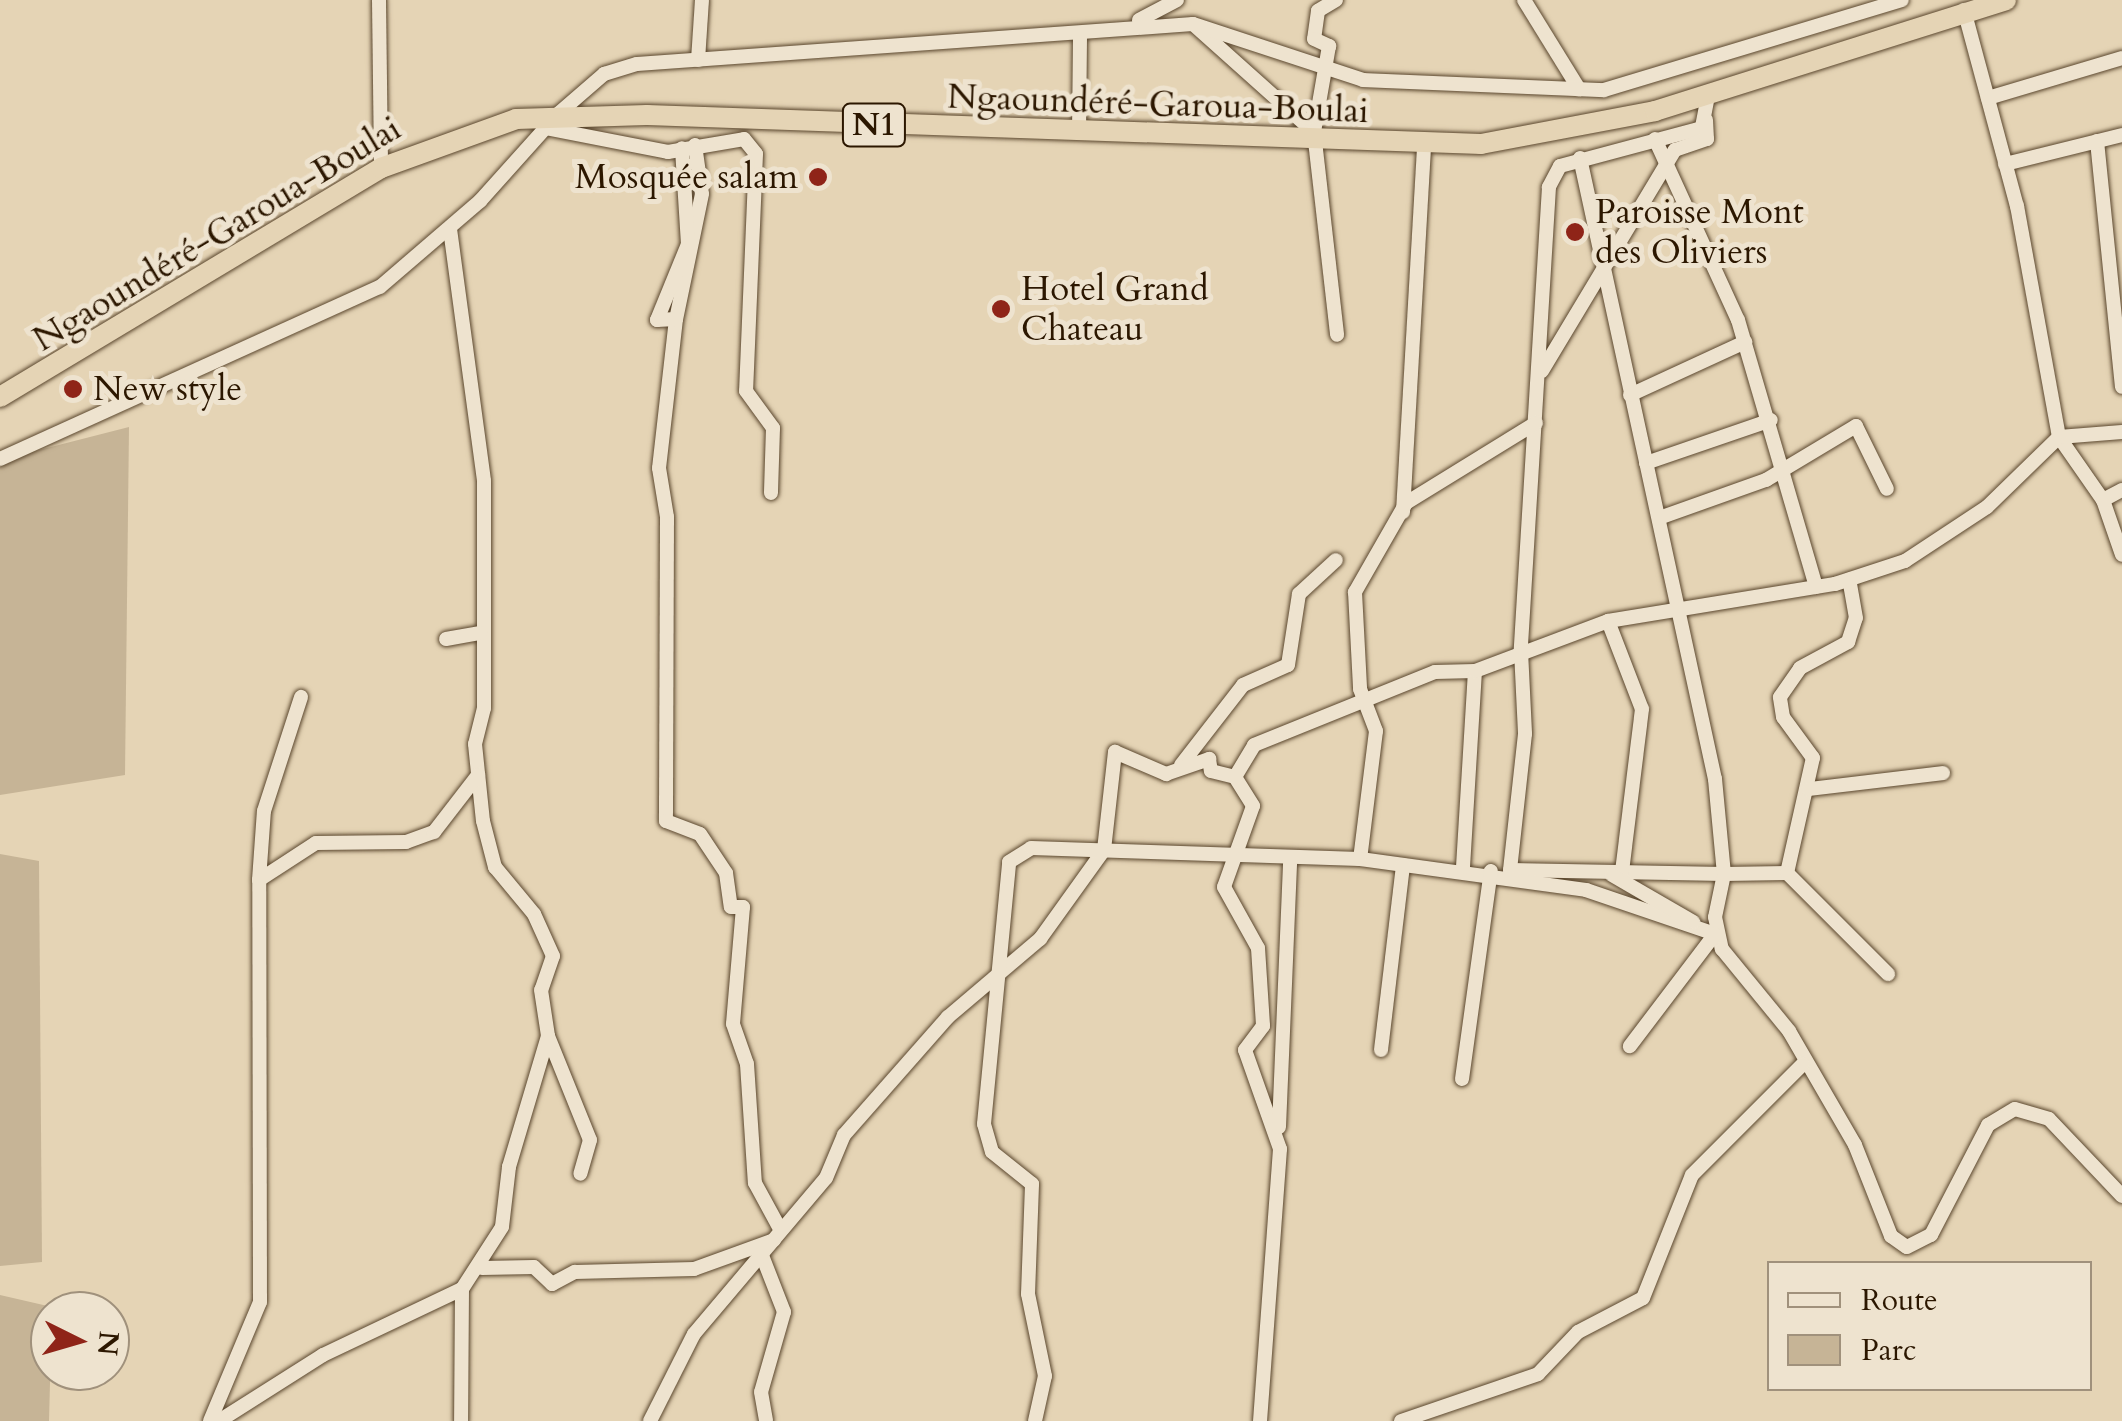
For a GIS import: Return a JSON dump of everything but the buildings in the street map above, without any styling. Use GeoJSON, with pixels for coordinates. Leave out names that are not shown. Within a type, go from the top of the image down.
{"type":"FeatureCollection","features":[{"type":"Feature","properties":{"kind":"highway","name":"Ngaoundéré-Garoua-Boulai"},"geometry":{"type":"LineString","coordinates":[[0,397],[381,168],[480,127],[552,121],[1318,138],[1424,145],[1527,140],[1708,96],[1964,10],[2006,0]]}},
{"type":"Feature","properties":{"kind":"street"},"geometry":{"type":"LineString","coordinates":[[698,60],[702,0]]}},
{"type":"Feature","properties":{"kind":"street"},"geometry":{"type":"LineString","coordinates":[[1134,22],[1177,0]]}},
{"type":"Feature","properties":{"kind":"street"},"geometry":{"type":"LineString","coordinates":[[1336,0],[1318,11],[1314,39],[1330,46],[1318,138],[1321,217],[1337,334]]}},
{"type":"Feature","properties":{"kind":"street"},"geometry":{"type":"LineString","coordinates":[[1524,0],[1579,89]]}},
{"type":"Feature","properties":{"kind":"street"},"geometry":{"type":"LineString","coordinates":[[0,459],[242,345],[338,311],[450,229],[552,121],[604,74],[698,60],[1080,33],[1134,22],[1193,24],[1363,80],[1579,89],[1633,84],[1902,0]]}},
{"type":"Feature","properties":{"kind":"street"},"geometry":{"type":"LineString","coordinates":[[379,8],[381,168]]}},
{"type":"Feature","properties":{"kind":"street"},"geometry":{"type":"LineString","coordinates":[[1964,10],[2005,164],[2058,437],[2104,500],[2122,555]]}},
{"type":"Feature","properties":{"kind":"street"},"geometry":{"type":"LineString","coordinates":[[1193,24],[1318,138]]}},
{"type":"Feature","properties":{"kind":"street"},"geometry":{"type":"LineString","coordinates":[[1078,133],[1080,33]]}},
{"type":"Feature","properties":{"kind":"street"},"geometry":{"type":"LineString","coordinates":[[1988,98],[2122,58]]}},
{"type":"Feature","properties":{"kind":"street"},"geometry":{"type":"LineString","coordinates":[[1539,377],[1600,268],[1666,166],[1685,143],[1708,139],[1708,96]]}},
{"type":"Feature","properties":{"kind":"street"},"geometry":{"type":"LineString","coordinates":[[1705,120],[1560,166],[1549,186],[1521,650],[1525,734],[1510,870],[1786,873],[1888,974]]}},
{"type":"Feature","properties":{"kind":"street"},"geometry":{"type":"LineString","coordinates":[[552,121],[688,147],[744,140],[756,154],[746,391],[773,428],[771,493]]}},
{"type":"Feature","properties":{"kind":"street"},"geometry":{"type":"LineString","coordinates":[[2005,164],[2122,135]]}},
{"type":"Feature","properties":{"kind":"street"},"geometry":{"type":"LineString","coordinates":[[1655,138],[1745,342],[1771,420],[1816,587]]}},
{"type":"Feature","properties":{"kind":"street"},"geometry":{"type":"LineString","coordinates":[[2097,142],[2122,387]]}},
{"type":"Feature","properties":{"kind":"street"},"geometry":{"type":"LineString","coordinates":[[1402,512],[1424,145]]}},
{"type":"Feature","properties":{"kind":"street"},"geometry":{"type":"LineString","coordinates":[[688,147],[688,244],[657,320],[676,319],[660,468],[668,518],[666,821],[700,834],[726,873],[731,907],[742,907],[733,1024],[747,1064],[756,1183],[777,1234]]}},
{"type":"Feature","properties":{"kind":"street"},"geometry":{"type":"LineString","coordinates":[[1580,158],[1600,268],[1680,605],[1724,874],[1716,934],[1630,1046]]}},
{"type":"Feature","properties":{"kind":"street"},"geometry":{"type":"LineString","coordinates":[[450,229],[484,481],[478,775],[495,866],[534,914],[553,956],[541,990],[548,1036],[590,1140],[580,1174]]}},
{"type":"Feature","properties":{"kind":"street"},"geometry":{"type":"LineString","coordinates":[[1630,395],[1745,342]]}},
{"type":"Feature","properties":{"kind":"street"},"geometry":{"type":"LineString","coordinates":[[1646,463],[1771,420]]}},
{"type":"Feature","properties":{"kind":"street"},"geometry":{"type":"LineString","coordinates":[[1360,859],[1376,732],[1370,705],[1360,689],[1355,592],[1413,496],[1536,423]]}},
{"type":"Feature","properties":{"kind":"street"},"geometry":{"type":"LineString","coordinates":[[1658,518],[1698,510],[1860,426],[1888,489]]}},
{"type":"Feature","properties":{"kind":"street"},"geometry":{"type":"LineString","coordinates":[[1235,777],[1254,745],[1341,706],[1370,705],[1436,672],[1475,671],[1521,650],[1608,621],[1680,605],[1850,580],[1918,556],[2058,437],[2122,432]]}},
{"type":"Feature","properties":{"kind":"street"},"geometry":{"type":"LineString","coordinates":[[2104,500],[2122,490]]}},
{"type":"Feature","properties":{"kind":"street"},"geometry":{"type":"LineString","coordinates":[[1172,771],[1243,685],[1288,664],[1299,594],[1336,560]]}},
{"type":"Feature","properties":{"kind":"street"},"geometry":{"type":"LineString","coordinates":[[1786,873],[1809,790],[1809,742],[1783,717],[1780,697],[1800,668],[1848,642],[1856,618],[1850,580]]}},
{"type":"Feature","properties":{"kind":"street"},"geometry":{"type":"LineString","coordinates":[[1608,621],[1642,709],[1622,872]]}},
{"type":"Feature","properties":{"kind":"street"},"geometry":{"type":"LineString","coordinates":[[446,640],[480,633]]}},
{"type":"Feature","properties":{"kind":"street"},"geometry":{"type":"LineString","coordinates":[[1463,868],[1475,671]]}},
{"type":"Feature","properties":{"kind":"street"},"geometry":{"type":"LineString","coordinates":[[210,1421],[260,1302],[259,880],[264,811],[301,698]]}},
{"type":"Feature","properties":{"kind":"street"},"geometry":{"type":"LineString","coordinates":[[650,1421],[694,1334],[826,1178],[844,1135],[948,1017],[1040,939],[1104,850],[1116,752],[1172,771],[1210,759],[1212,771],[1235,777],[1253,806],[1242,855]]}},
{"type":"Feature","properties":{"kind":"street"},"geometry":{"type":"LineString","coordinates":[[1809,790],[1943,773]]}},
{"type":"Feature","properties":{"kind":"street"},"geometry":{"type":"LineString","coordinates":[[259,880],[316,843],[406,842],[434,832],[478,775]]}},
{"type":"Feature","properties":{"kind":"street"},"geometry":{"type":"LineString","coordinates":[[1035,1421],[1046,1376],[1028,1294],[1032,1184],[992,1152],[984,1124],[1004,971],[1010,862],[1031,848],[1360,859],[1491,870],[1716,934]]}},
{"type":"Feature","properties":{"kind":"street"},"geometry":{"type":"LineString","coordinates":[[1242,855],[1230,860],[1224,887],[1255,937],[1263,1005],[1263,1026],[1245,1050],[1256,1102],[1278,1134]]}},
{"type":"Feature","properties":{"kind":"street"},"geometry":{"type":"LineString","coordinates":[[1260,1421],[1290,859]]}},
{"type":"Feature","properties":{"kind":"street"},"geometry":{"type":"LineString","coordinates":[[1380,1050],[1403,865]]}},
{"type":"Feature","properties":{"kind":"street"},"geometry":{"type":"LineString","coordinates":[[1462,1079],[1491,870]]}},
{"type":"Feature","properties":{"kind":"street"},"geometry":{"type":"LineString","coordinates":[[1602,872],[1716,934],[1855,1145],[1892,1236],[1907,1248],[1931,1235],[1988,1125],[2015,1109],[2049,1119],[2122,1196]]}},
{"type":"Feature","properties":{"kind":"street"},"geometry":{"type":"LineString","coordinates":[[219,1421],[323,1355],[462,1289],[482,1268],[502,1227],[509,1167],[548,1036]]}},
{"type":"Feature","properties":{"kind":"street"},"geometry":{"type":"LineString","coordinates":[[1401,1421],[1538,1374],[1578,1332],[1644,1298],[1692,1175],[1803,1064]]}},
{"type":"Feature","properties":{"kind":"street"},"geometry":{"type":"LineString","coordinates":[[482,1268],[534,1267],[552,1284],[574,1272],[694,1269],[777,1234]]}},
{"type":"Feature","properties":{"kind":"street"},"geometry":{"type":"LineString","coordinates":[[762,1258],[784,1312],[761,1392],[766,1421]]}},
{"type":"Feature","properties":{"kind":"street"},"geometry":{"type":"LineString","coordinates":[[461,1421],[462,1289]]}},
{"type":"Feature","properties":{"kind":"green space"},"geometry":{"type":"Polygon","coordinates":[[[129,427],[125,775],[0,795],[0,460],[129,427]]]}},
{"type":"Feature","properties":{"kind":"green space"},"geometry":{"type":"Polygon","coordinates":[[[0,854],[39,861],[42,1262],[0,1266],[0,854]]]}},
{"type":"Feature","properties":{"kind":"green space"},"geometry":{"type":"Polygon","coordinates":[[[0,1295],[30,1302],[30,1391],[50,1391],[49,1421],[0,1421],[0,1295]]]}},
{"type":"Feature","properties":{"kind":"place","name":"Mosquée salam"},"geometry":{"type":"Point","coordinates":[818,177]}},
{"type":"Feature","properties":{"kind":"place","name":"Paroisse Mont des Oliviers"},"geometry":{"type":"Point","coordinates":[1575,232]}},
{"type":"Feature","properties":{"kind":"place","name":"Hotel Grand Chateau"},"geometry":{"type":"Point","coordinates":[1001,309]}},
{"type":"Feature","properties":{"kind":"place","name":"New style"},"geometry":{"type":"Point","coordinates":[73,389]}}]}
